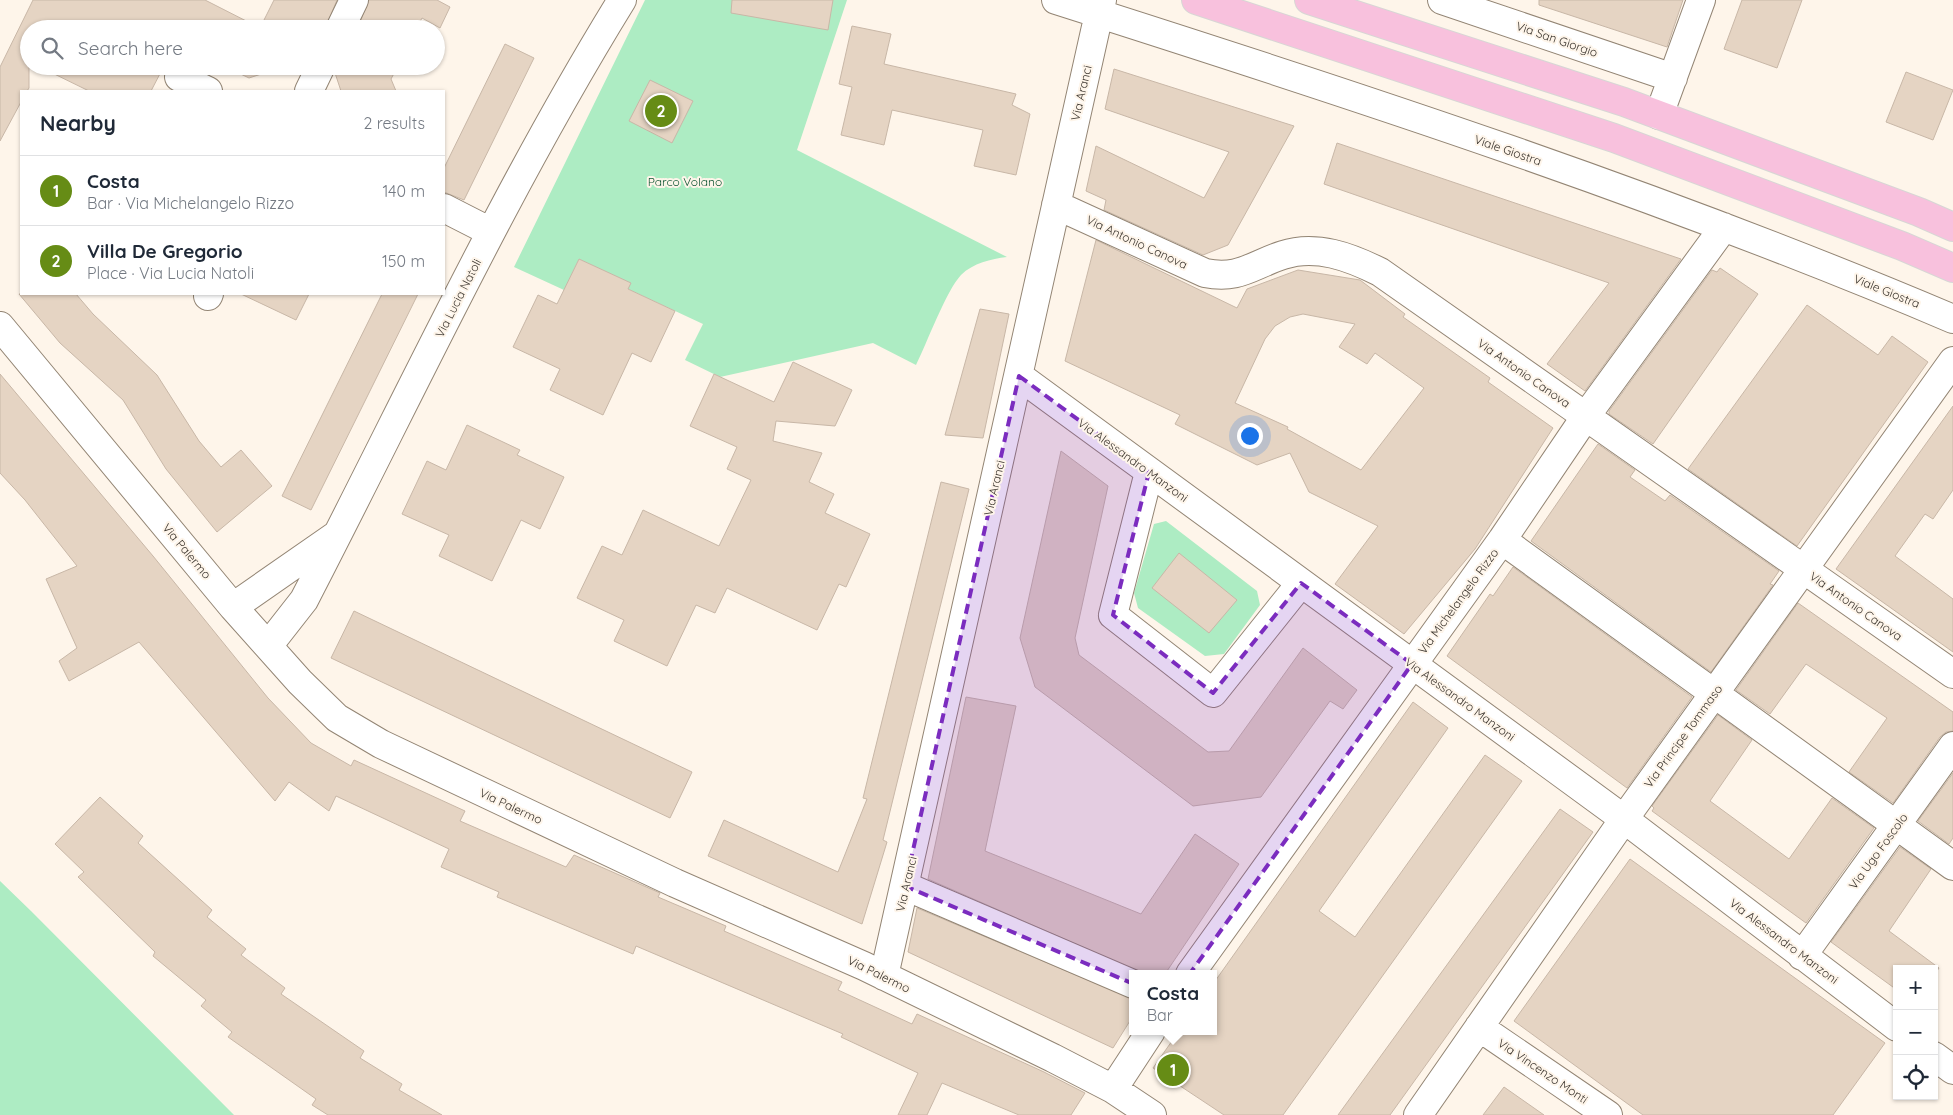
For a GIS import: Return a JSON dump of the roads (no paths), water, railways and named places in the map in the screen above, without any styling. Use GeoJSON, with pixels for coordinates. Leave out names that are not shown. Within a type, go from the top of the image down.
{"type":"FeatureCollection","features":[{"type":"Feature","properties":{"kind":"main road"},"geometry":{"type":"LineString","coordinates":[[1196,0],[1614,138],[1902,246],[1953,268]]}},
{"type":"Feature","properties":{"kind":"main road"},"geometry":{"type":"LineString","coordinates":[[1309,0],[1659,115],[1919,212],[1953,227]]}},
{"type":"Feature","properties":{"kind":"street"},"geometry":{"type":"LineString","coordinates":[[344,20],[354,0]]}},
{"type":"Feature","properties":{"kind":"street"},"geometry":{"type":"LineString","coordinates":[[582,64],[598,0]]}},
{"type":"Feature","properties":{"kind":"street"},"geometry":{"type":"LineString","coordinates":[[582,64],[622,0]]}},
{"type":"Feature","properties":{"kind":"street","name":"Viale Giostra"},"geometry":{"type":"LineString","coordinates":[[1056,0],[1100,7],[1242,59],[1535,159],[1724,227],[1953,318]]}},
{"type":"Feature","properties":{"kind":"street","name":"Via San Giorgio"},"geometry":{"type":"LineString","coordinates":[[1442,0],[1673,78]]}},
{"type":"Feature","properties":{"kind":"street"},"geometry":{"type":"LineString","coordinates":[[1659,115],[1701,0]]}},
{"type":"Feature","properties":{"kind":"street","name":"Via Aranci"},"geometry":{"type":"LineString","coordinates":[[884,976],[1100,7]]}},
{"type":"Feature","properties":{"kind":"street","name":"Via Lucia Natoli"},"geometry":{"type":"LineString","coordinates":[[268,646],[304,600],[491,232],[582,64]]}},
{"type":"Feature","properties":{"kind":"street"},"geometry":{"type":"LineString","coordinates":[[309,90],[317,75]]}},
{"type":"Feature","properties":{"kind":"street"},"geometry":{"type":"LineString","coordinates":[[179,77],[206,90]]}},
{"type":"Feature","properties":{"kind":"street","name":"Via Antonio Canova"},"geometry":{"type":"LineString","coordinates":[[1056,205],[1205,273],[1222,276],[1240,274],[1284,255],[1310,251],[1356,260],[1380,272],[1953,674]]}},
{"type":"Feature","properties":{"kind":"street"},"geometry":{"type":"LineString","coordinates":[[445,209],[491,232]]}},
{"type":"Feature","properties":{"kind":"street","name":"Via Michelangelo Rizzo"},"geometry":{"type":"LineString","coordinates":[[1193,970],[1502,540],[1586,416],[1724,227]]}},
{"type":"Feature","properties":{"kind":"street","name":"Via Palermo"},"geometry":{"type":"LineString","coordinates":[[0,326],[234,607],[300,682],[337,718],[382,744],[675,883],[884,976],[1113,1090],[1152,1115]]}},
{"type":"Feature","properties":{"kind":"street","name":"Via Principe Tommaso"},"geometry":{"type":"LineString","coordinates":[[1418,1115],[1624,819],[1953,361]]}},
{"type":"Feature","properties":{"kind":"street","name":"Via Alessandro Manzoni"},"geometry":{"type":"LineString","coordinates":[[1019,376],[1624,819],[1893,1024]]}},
{"type":"Feature","properties":{"kind":"street"},"geometry":{"type":"LineString","coordinates":[[1149,472],[1113,615],[1213,693],[1301,583]]}},
{"type":"Feature","properties":{"kind":"street"},"geometry":{"type":"LineString","coordinates":[[234,607],[339,534]]}},
{"type":"Feature","properties":{"kind":"street"},"geometry":{"type":"LineString","coordinates":[[1502,540],[1953,866]]}},
{"type":"Feature","properties":{"kind":"street","name":"Via Ugo Foscolo"},"geometry":{"type":"LineString","coordinates":[[1802,956],[1953,746]]}},
{"type":"Feature","properties":{"kind":"street"},"geometry":{"type":"LineString","coordinates":[[905,886],[1129,982]]}},
{"type":"Feature","properties":{"kind":"street","name":"Via Vincenzo Monti"},"geometry":{"type":"LineString","coordinates":[[1479,1027],[1608,1115]]}},
{"type":"Feature","properties":{"kind":"street"},"geometry":{"type":"LineString","coordinates":[[1113,1090],[1148,1035]]}},
{"type":"Feature","properties":{"kind":"street"},"geometry":{"type":"LineString","coordinates":[[1938,1059],[1953,1070]]}},
{"type":"Feature","properties":{"kind":"place","name":"Villa De Gregorio"},"geometry":{"type":"Point","coordinates":[661,111]}},
{"type":"Feature","properties":{"kind":"place","name":"Costa"},"geometry":{"type":"Point","coordinates":[1173,1070]}},
{"type":"Feature","properties":{"kind":"park label","name":"Parco Volano"},"geometry":{"type":"Point","coordinates":[685,181]}}]}
